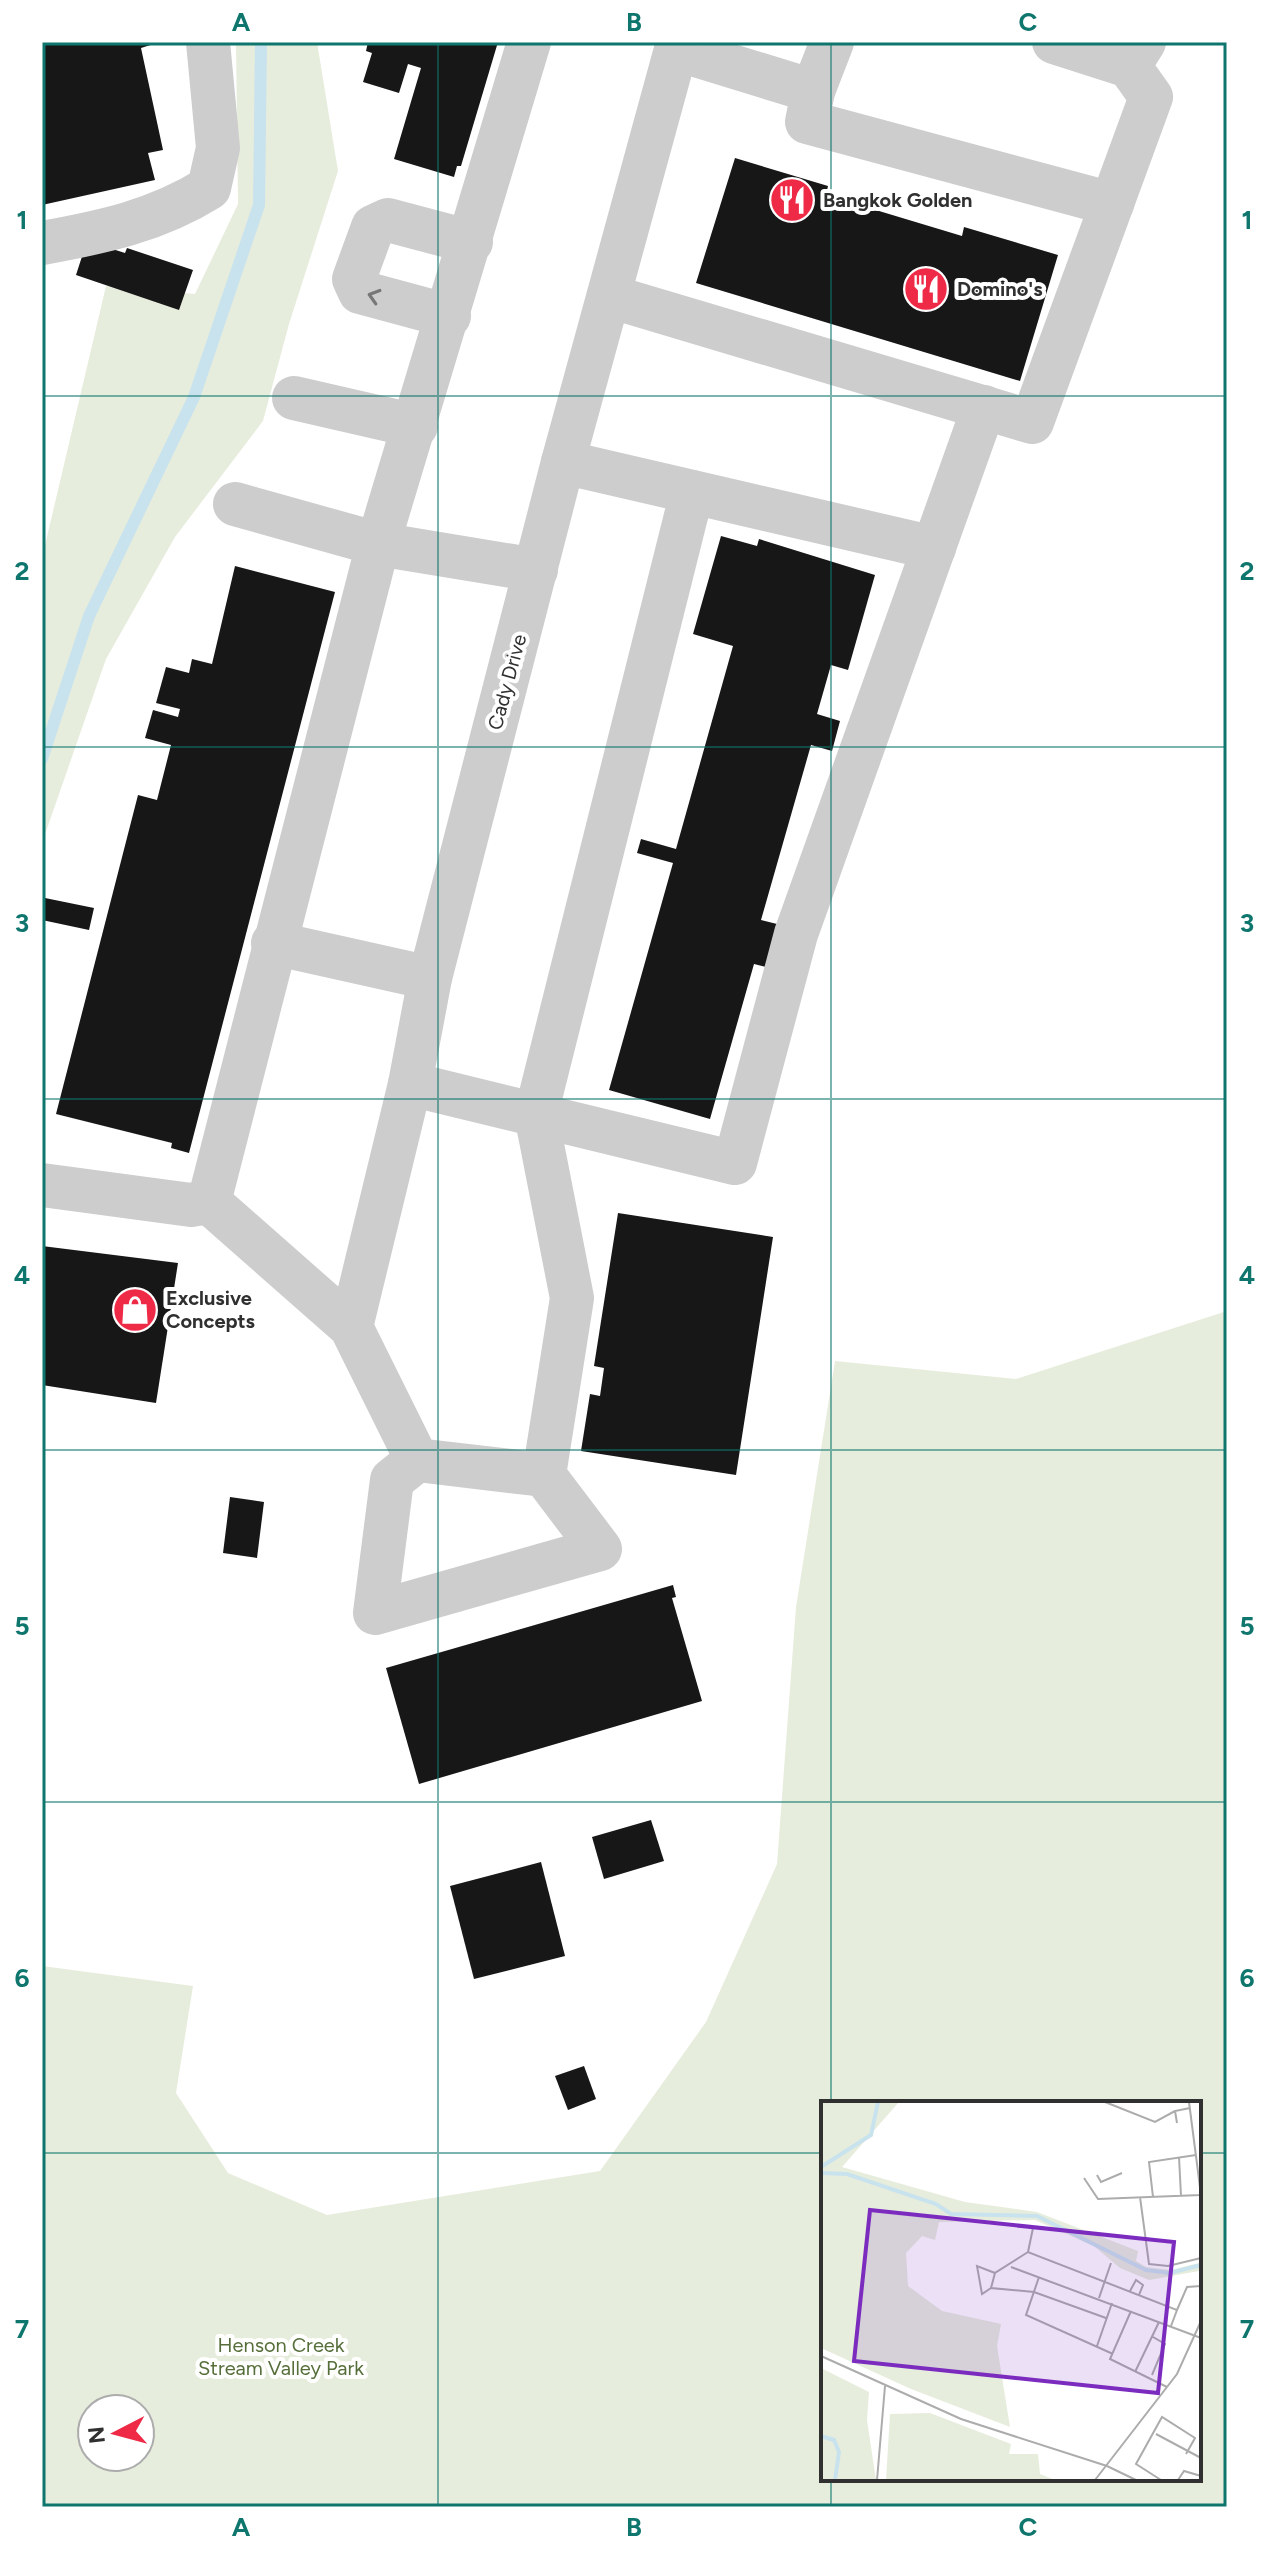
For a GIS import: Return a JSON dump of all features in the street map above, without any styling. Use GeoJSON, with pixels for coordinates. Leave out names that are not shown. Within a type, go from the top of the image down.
{"type":"FeatureCollection","features":[{"type":"Feature","properties":{"kind":"street"},"geometry":{"type":"LineString","coordinates":[[42,243],[121,229],[179,207],[209,188],[218,148],[208,42]]}},
{"type":"Feature","properties":{"kind":"street"},"geometry":{"type":"LineString","coordinates":[[209,1202],[273,943],[378,544],[529,42]]}},
{"type":"Feature","properties":{"kind":"street"},"geometry":{"type":"LineString","coordinates":[[832,42],[813,91],[807,122],[1112,204]]}},
{"type":"Feature","properties":{"kind":"street"},"geometry":{"type":"LineString","coordinates":[[609,296],[1032,422],[1151,97],[1136,54],[1054,42]]}},
{"type":"Feature","properties":{"kind":"street"},"geometry":{"type":"LineString","coordinates":[[677,46],[813,91]]}},
{"type":"Feature","properties":{"kind":"street","name":"Cady Drive"},"geometry":{"type":"LineString","coordinates":[[351,1327],[410,1084],[430,978],[563,462],[677,46]]}},
{"type":"Feature","properties":{"kind":"street"},"geometry":{"type":"LineString","coordinates":[[449,316],[360,292],[354,279],[373,227],[388,220],[471,242]]}},
{"type":"Feature","properties":{"kind":"street"},"geometry":{"type":"LineString","coordinates":[[294,398],[416,426]]}},
{"type":"Feature","properties":{"kind":"street"},"geometry":{"type":"LineString","coordinates":[[410,1084],[735,1163],[796,934],[984,407]]}},
{"type":"Feature","properties":{"kind":"street"},"geometry":{"type":"LineString","coordinates":[[563,462],[934,548]]}},
{"type":"Feature","properties":{"kind":"street"},"geometry":{"type":"LineString","coordinates":[[544,1475],[417,1460],[392,1480],[375,1613],[600,1549],[544,1475],[572,1298],[536,1114],[692,492]]}},
{"type":"Feature","properties":{"kind":"street"},"geometry":{"type":"LineString","coordinates":[[235,504],[378,544],[536,570]]}},
{"type":"Feature","properties":{"kind":"street"},"geometry":{"type":"LineString","coordinates":[[273,943],[430,978]]}},
{"type":"Feature","properties":{"kind":"street"},"geometry":{"type":"LineString","coordinates":[[42,1185],[191,1205],[209,1202]]}},
{"type":"Feature","properties":{"kind":"street"},"geometry":{"type":"LineString","coordinates":[[209,1202],[351,1327],[417,1460]]}},
{"type":"Feature","properties":{"kind":"green space"},"geometry":{"type":"Polygon","coordinates":[[[236,42],[317,42],[338,171],[289,324],[263,421],[175,537],[106,659],[42,843],[42,558],[106,286],[195,294],[238,204],[236,42]]]}},
{"type":"Feature","properties":{"kind":"green space","name":"Henson Creek Stream Valley Park"},"geometry":{"type":"Polygon","coordinates":[[[1227,1311],[1227,2507],[42,2507],[42,1966],[193,1986],[176,2093],[228,2173],[327,2215],[600,2171],[706,2022],[777,1864],[796,1607],[835,1361],[1016,1379],[1227,1311]]]}},
{"type":"Feature","properties":{"kind":"building"},"geometry":{"type":"Polygon","coordinates":[[[42,42],[160,42],[141,48],[163,150],[148,153],[155,180],[42,205],[42,42]]]}},
{"type":"Feature","properties":{"kind":"building"},"geometry":{"type":"Polygon","coordinates":[[[368,42],[498,42],[461,166],[457,166],[454,177],[394,159],[421,68],[408,64],[399,93],[363,82],[372,53],[366,51],[368,42]]]}},
{"type":"Feature","properties":{"kind":"building"},"geometry":{"type":"Polygon","coordinates":[[[735,158],[828,186],[826,195],[962,236],[964,227],[1058,255],[1020,381],[696,283],[735,158]]]}},
{"type":"Feature","properties":{"kind":"building"},"geometry":{"type":"Polygon","coordinates":[[[87,241],[125,253],[127,248],[193,270],[179,310],[76,275],[87,241]]]}},
{"type":"Feature","properties":{"kind":"building"},"geometry":{"type":"Polygon","coordinates":[[[721,536],[757,546],[759,539],[875,575],[848,670],[831,665],[817,714],[840,721],[832,751],[811,745],[761,920],[781,925],[770,968],[754,964],[710,1119],[609,1090],[673,863],[637,853],[641,839],[676,849],[733,646],[693,634],[721,536]]]}},
{"type":"Feature","properties":{"kind":"building"},"geometry":{"type":"Polygon","coordinates":[[[235,566],[335,592],[189,1153],[171,1148],[172,1143],[56,1114],[138,795],[157,800],[171,745],[145,738],[153,710],[178,717],[180,709],[156,703],[166,667],[189,673],[192,659],[212,664],[235,566]]]}},
{"type":"Feature","properties":{"kind":"building"},"geometry":{"type":"Polygon","coordinates":[[[45,898],[94,908],[89,930],[42,920],[45,898]]]}},
{"type":"Feature","properties":{"kind":"building"},"geometry":{"type":"Polygon","coordinates":[[[618,1213],[773,1237],[736,1475],[581,1451],[590,1394],[600,1396],[604,1368],[594,1366],[618,1213]]]}},
{"type":"Feature","properties":{"kind":"building"},"geometry":{"type":"Polygon","coordinates":[[[42,1246],[178,1263],[156,1403],[42,1385],[42,1246]]]}},
{"type":"Feature","properties":{"kind":"building"},"geometry":{"type":"Polygon","coordinates":[[[230,1497],[264,1502],[257,1558],[223,1553],[230,1497]]]}},
{"type":"Feature","properties":{"kind":"building"},"geometry":{"type":"Polygon","coordinates":[[[673,1585],[676,1597],[672,1598],[702,1701],[419,1784],[386,1668],[673,1585]]]}},
{"type":"Feature","properties":{"kind":"building"},"geometry":{"type":"Polygon","coordinates":[[[651,1820],[664,1861],[604,1879],[592,1837],[651,1820]]]}},
{"type":"Feature","properties":{"kind":"building"},"geometry":{"type":"Polygon","coordinates":[[[541,1862],[565,1956],[474,1979],[450,1886],[541,1862]]]}},
{"type":"Feature","properties":{"kind":"building"},"geometry":{"type":"Polygon","coordinates":[[[584,2066],[596,2099],[568,2110],[555,2076],[584,2066]]]}},
{"type":"Feature","properties":{"kind":"waterway"},"geometry":{"type":"LineString","coordinates":[[42,759],[89,616],[194,397],[259,205],[261,42]]}},
{"type":"Feature","properties":{"kind":"place","name":"Bangkok Golden"},"geometry":{"type":"Point","coordinates":[792,200]}},
{"type":"Feature","properties":{"kind":"place","name":"Domino's"},"geometry":{"type":"Point","coordinates":[926,289]}},
{"type":"Feature","properties":{"kind":"place","name":"Exclusive Concepts"},"geometry":{"type":"Point","coordinates":[135,1310]}}]}
